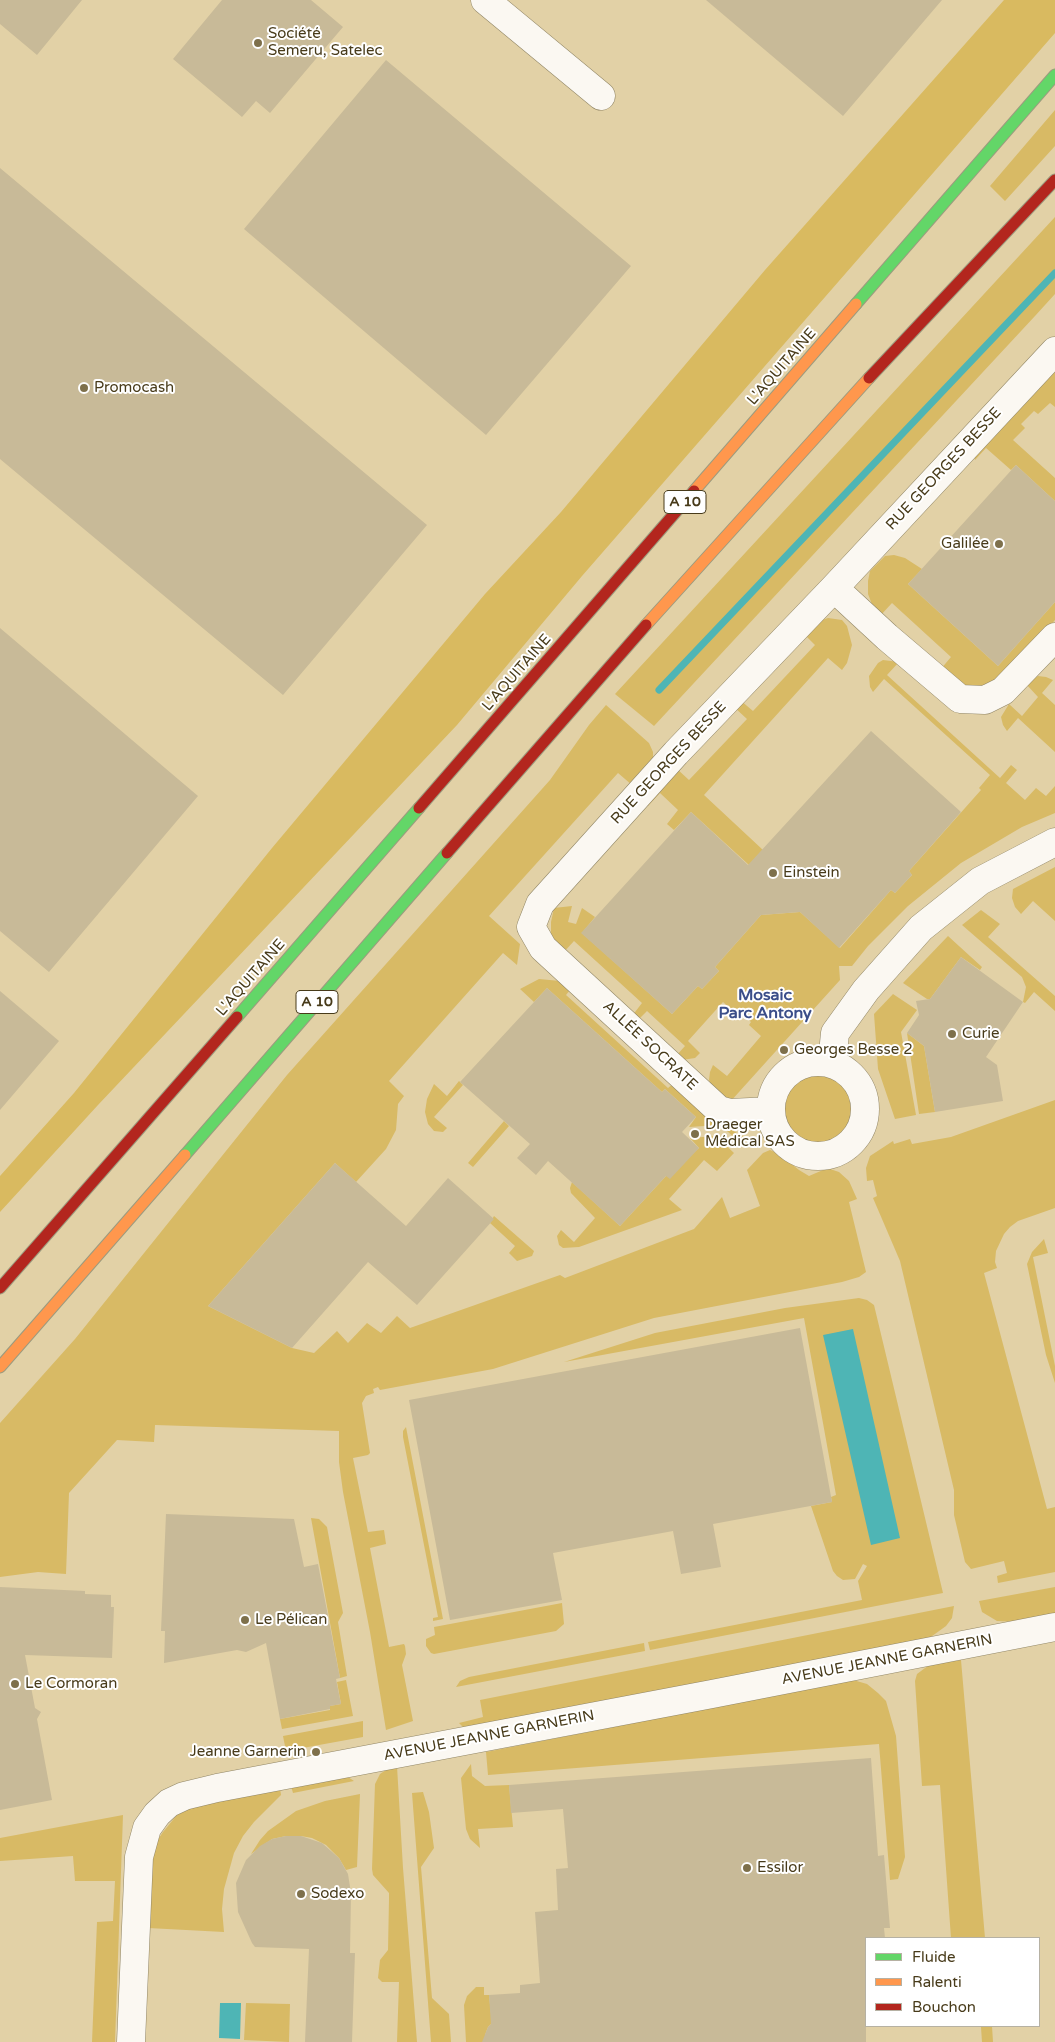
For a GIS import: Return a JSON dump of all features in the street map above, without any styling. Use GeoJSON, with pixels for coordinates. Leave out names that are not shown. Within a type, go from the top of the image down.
{"type":"FeatureCollection","features":[{"type":"Feature","properties":{"kind":"highway","name":"L'AQUITAINE"},"geometry":{"type":"LineString","coordinates":[[0,1288],[1055,76]]}},
{"type":"Feature","properties":{"kind":"highway","name":"A 10"},"geometry":{"type":"LineString","coordinates":[[0,1367],[634,638],[908,335],[1055,180]]}},
{"type":"Feature","properties":{"kind":"street"},"geometry":{"type":"LineString","coordinates":[[485,0],[601,96]]}},
{"type":"Feature","properties":{"kind":"street","name":"RUE GEORGES BESSE"},"geometry":{"type":"LineString","coordinates":[[543,948],[531,926],[540,904],[676,753],[834,588],[1055,351]]}},
{"type":"Feature","properties":{"kind":"street"},"geometry":{"type":"LineString","coordinates":[[834,588],[886,637],[960,699],[985,700],[1003,691],[1055,638]]}},
{"type":"Feature","properties":{"kind":"street"},"geometry":{"type":"LineString","coordinates":[[832,1064],[835,1033],[866,990],[921,928],[980,881],[1055,842]]}},
{"type":"Feature","properties":{"kind":"street","name":"ALLÉE SOCRATE"},"geometry":{"type":"LineString","coordinates":[[543,948],[719,1110],[730,1113],[770,1111]]}},
{"type":"Feature","properties":{"kind":"street"},"geometry":{"type":"LineString","coordinates":[[820,1062],[832,1064],[845,1071],[856,1081],[862,1093],[865,1108],[863,1122],[851,1143],[841,1150],[827,1155],[812,1156],[798,1152],[786,1144],[777,1133],[770,1111],[772,1098],[784,1076],[795,1068],[820,1062]]}},
{"type":"Feature","properties":{"kind":"street","name":"AVENUE JEANNE GARNERIN"},"geometry":{"type":"LineString","coordinates":[[131,2042],[139,1857],[147,1828],[168,1803],[184,1796],[217,1788],[1055,1627]]}},
{"type":"Feature","properties":{"kind":"shaded area"},"geometry":{"type":"Polygon","coordinates":[[[1004,0],[1055,0],[1055,33],[582,576],[457,725],[98,1105],[0,1212],[0,1176],[74,1093],[272,848],[485,594],[561,512],[765,270],[1004,0]]]}},
{"type":"Feature","properties":{"kind":"shaded area"},"geometry":{"type":"Polygon","coordinates":[[[1055,110],[1055,146],[1005,201],[990,186],[1055,110]]]}},
{"type":"Feature","properties":{"kind":"shaded area"},"geometry":{"type":"Polygon","coordinates":[[[1055,217],[1055,294],[1035,316],[654,726],[615,694],[1055,217]]]}},
{"type":"Feature","properties":{"kind":"shaded area"},"geometry":{"type":"Polygon","coordinates":[[[1055,368],[1055,407],[1050,403],[1038,414],[1034,411],[1021,424],[1025,428],[1013,440],[1055,478],[1055,501],[1016,465],[1011,470],[986,448],[975,460],[974,455],[1055,368]]]}},
{"type":"Feature","properties":{"kind":"shaded area"},"geometry":{"type":"Polygon","coordinates":[[[894,555],[905,558],[922,569],[908,584],[998,666],[1055,602],[1055,620],[1008,672],[987,685],[976,687],[963,685],[940,670],[951,657],[892,603],[880,616],[873,607],[868,594],[870,571],[885,556],[894,555]]]}},
{"type":"Feature","properties":{"kind":"shaded area"},"geometry":{"type":"Polygon","coordinates":[[[828,618],[842,620],[847,626],[852,645],[847,663],[842,670],[828,658],[704,795],[763,850],[749,865],[691,812],[674,830],[667,824],[678,810],[660,793],[648,806],[647,804],[676,768],[689,780],[747,719],[734,707],[740,700],[753,711],[815,645],[803,633],[819,621],[828,618]]]}},
{"type":"Feature","properties":{"kind":"shaded area"},"geometry":{"type":"Polygon","coordinates":[[[883,660],[899,662],[887,675],[1000,778],[1011,765],[1017,770],[1006,783],[1025,800],[1036,788],[1046,796],[1055,786],[1055,813],[1022,827],[961,863],[908,906],[868,946],[852,966],[839,966],[840,980],[730,1102],[712,1088],[709,1080],[710,1072],[713,1065],[727,1076],[761,1036],[749,1025],[751,1022],[738,1010],[735,1013],[723,1002],[688,1041],[700,1053],[695,1058],[682,1060],[676,1056],[685,1046],[647,1011],[637,1021],[632,1016],[642,1003],[574,941],[563,953],[554,943],[551,934],[551,922],[554,908],[572,906],[568,922],[576,924],[582,908],[595,917],[582,933],[672,1014],[698,986],[702,989],[719,971],[715,967],[761,915],[800,912],[840,948],[891,890],[895,893],[912,875],[909,871],[981,790],[979,788],[990,775],[884,679],[873,692],[870,687],[869,676],[878,663],[883,660]]]}},
{"type":"Feature","properties":{"kind":"shaded area"},"geometry":{"type":"Polygon","coordinates":[[[1038,676],[1053,680],[1042,693],[1055,705],[1055,752],[1018,718],[1007,731],[1001,717],[1009,704],[1022,716],[1038,697],[1026,684],[1038,676]]]}},
{"type":"Feature","properties":{"kind":"shaded area"},"geometry":{"type":"Polygon","coordinates":[[[606,705],[649,743],[653,752],[653,758],[632,785],[618,773],[489,916],[520,944],[517,965],[503,953],[389,1081],[404,1096],[398,1104],[396,1130],[386,1149],[356,1182],[335,1163],[208,1306],[292,1348],[314,1353],[337,1331],[348,1343],[367,1323],[381,1333],[397,1316],[410,1328],[560,1275],[565,1278],[694,1229],[722,1197],[730,1218],[760,1206],[747,1170],[763,1153],[770,1150],[779,1154],[809,1176],[830,1169],[839,1172],[849,1181],[857,1199],[849,1202],[866,1272],[859,1277],[842,1282],[654,1318],[493,1369],[380,1390],[378,1387],[373,1389],[374,1393],[366,1396],[362,1403],[370,1453],[353,1458],[368,1532],[384,1530],[386,1544],[370,1548],[389,1647],[404,1644],[405,1646],[406,1654],[402,1665],[413,1721],[386,1730],[370,1632],[343,1492],[339,1462],[339,1431],[155,1425],[154,1442],[117,1440],[69,1493],[66,1574],[38,1572],[0,1577],[0,1423],[75,1339],[287,1075],[550,780],[589,725],[606,705]]]}},
{"type":"Feature","properties":{"kind":"shaded area"},"geometry":{"type":"Polygon","coordinates":[[[1055,867],[1055,921],[1033,901],[1021,914],[1015,907],[1012,898],[1013,889],[1055,867]]]}},
{"type":"Feature","properties":{"kind":"shaded area"},"geometry":{"type":"Polygon","coordinates":[[[981,910],[1000,924],[988,937],[1055,996],[1055,1011],[1034,992],[1025,1003],[1023,1002],[1026,987],[1022,977],[962,925],[981,910]]]}},
{"type":"Feature","properties":{"kind":"shaded area"},"geometry":{"type":"Polygon","coordinates":[[[948,936],[982,967],[980,970],[961,957],[930,999],[927,999],[903,983],[948,936]]]}},
{"type":"Feature","properties":{"kind":"shaded area"},"geometry":{"type":"Polygon","coordinates":[[[539,979],[560,981],[570,990],[566,995],[668,1088],[674,1083],[721,1124],[744,1137],[745,1139],[742,1144],[720,1125],[689,1127],[696,1117],[665,1089],[662,1092],[547,988],[534,1002],[520,989],[539,979]]]}},
{"type":"Feature","properties":{"kind":"shaded area"},"geometry":{"type":"Polygon","coordinates":[[[893,994],[917,1010],[901,1032],[916,1115],[895,1119],[878,1069],[874,1014],[893,994]]]}},
{"type":"Feature","properties":{"kind":"shaded area"},"geometry":{"type":"Polygon","coordinates":[[[907,1033],[924,1046],[935,1112],[919,1114],[907,1033]]]}},
{"type":"Feature","properties":{"kind":"shaded area"},"geometry":{"type":"Polygon","coordinates":[[[819,1075],[838,1081],[848,1091],[854,1110],[848,1129],[838,1139],[819,1145],[800,1139],[790,1129],[784,1110],[790,1091],[800,1081],[819,1075]]]}},
{"type":"Feature","properties":{"kind":"shaded area"},"geometry":{"type":"Polygon","coordinates":[[[459,1081],[463,1085],[434,1117],[447,1128],[443,1132],[434,1131],[428,1124],[425,1112],[427,1099],[434,1084],[447,1096],[459,1081]]]}},
{"type":"Feature","properties":{"kind":"shaded area"},"geometry":{"type":"Polygon","coordinates":[[[1055,1100],[1055,1208],[1018,1221],[1010,1227],[1004,1234],[996,1251],[995,1262],[997,1268],[984,1273],[1047,1509],[1055,1507],[1055,1572],[998,1583],[997,1576],[1007,1573],[1004,1561],[971,1569],[965,1562],[954,1515],[954,1490],[900,1261],[873,1198],[877,1196],[873,1180],[867,1181],[866,1168],[870,1156],[893,1141],[894,1144],[910,1139],[912,1144],[951,1137],[1055,1100]]]}},
{"type":"Feature","properties":{"kind":"shaded area"},"geometry":{"type":"Polygon","coordinates":[[[504,1121],[509,1126],[473,1167],[468,1163],[504,1121]]]}},
{"type":"Feature","properties":{"kind":"shaded area"},"geometry":{"type":"Polygon","coordinates":[[[716,1136],[734,1153],[717,1171],[704,1160],[669,1199],[682,1210],[579,1247],[563,1248],[559,1245],[557,1236],[561,1230],[574,1242],[595,1218],[571,1193],[572,1182],[620,1226],[666,1176],[699,1148],[690,1138],[716,1136]]]}},
{"type":"Feature","properties":{"kind":"shaded area"},"geometry":{"type":"Polygon","coordinates":[[[494,1216],[534,1251],[532,1256],[517,1261],[509,1253],[515,1246],[490,1223],[494,1216]]]}},
{"type":"Feature","properties":{"kind":"shaded area"},"geometry":{"type":"Polygon","coordinates":[[[1044,1239],[1048,1253],[1033,1257],[1055,1366],[1055,1383],[1046,1355],[1027,1264],[1032,1252],[1044,1239]]]}},
{"type":"Feature","properties":{"kind":"shaded area"},"geometry":{"type":"Polygon","coordinates":[[[859,1298],[867,1300],[874,1305],[943,1593],[650,1650],[648,1642],[862,1600],[858,1581],[867,1566],[863,1564],[855,1579],[843,1580],[837,1576],[833,1571],[811,1506],[832,1502],[831,1497],[836,1495],[804,1318],[564,1362],[655,1333],[785,1308],[859,1298]]]}},
{"type":"Feature","properties":{"kind":"shaded area"},"geometry":{"type":"Polygon","coordinates":[[[406,1427],[443,1619],[433,1621],[433,1618],[438,1617],[403,1437],[403,1431],[406,1427]]]}},
{"type":"Feature","properties":{"kind":"shaded area"},"geometry":{"type":"Polygon","coordinates":[[[311,1518],[319,1519],[327,1527],[343,1613],[338,1622],[347,1676],[340,1678],[311,1518]]]}},
{"type":"Feature","properties":{"kind":"shaded area"},"geometry":{"type":"Polygon","coordinates":[[[1055,1587],[1055,1615],[1019,1622],[997,1621],[982,1612],[979,1601],[1055,1587]]]}},
{"type":"Feature","properties":{"kind":"shaded area"},"geometry":{"type":"Polygon","coordinates":[[[562,1603],[564,1624],[556,1631],[434,1654],[426,1646],[426,1639],[435,1635],[434,1627],[562,1603]]]}},
{"type":"Feature","properties":{"kind":"shaded area"},"geometry":{"type":"Polygon","coordinates":[[[954,1606],[952,1618],[946,1626],[928,1639],[464,1728],[459,1723],[483,1717],[480,1700],[954,1606]]]}},
{"type":"Feature","properties":{"kind":"shaded area"},"geometry":{"type":"Polygon","coordinates":[[[644,1643],[645,1651],[456,1687],[460,1681],[469,1677],[644,1643]]]}},
{"type":"Feature","properties":{"kind":"shaded area"},"geometry":{"type":"Polygon","coordinates":[[[961,1660],[985,1937],[951,1937],[940,1785],[922,1786],[915,1681],[917,1674],[929,1665],[961,1660]]]}},
{"type":"Feature","properties":{"kind":"shaded area"},"geometry":{"type":"Polygon","coordinates":[[[346,1680],[353,1716],[282,1729],[280,1719],[330,1710],[330,1706],[341,1704],[337,1682],[346,1680]]]}},
{"type":"Feature","properties":{"kind":"shaded area"},"geometry":{"type":"Polygon","coordinates":[[[853,1680],[867,1684],[886,1701],[896,1736],[905,1857],[898,1879],[890,1880],[879,1744],[488,1775],[486,1752],[853,1680]]]}},
{"type":"Feature","properties":{"kind":"shaded area"},"geometry":{"type":"Polygon","coordinates":[[[363,1721],[363,1737],[286,1751],[283,1736],[363,1721]]]}},
{"type":"Feature","properties":{"kind":"shaded area"},"geometry":{"type":"Polygon","coordinates":[[[471,1764],[472,1776],[485,1786],[509,1785],[513,1827],[478,1829],[480,1848],[470,1839],[466,1829],[461,1778],[471,1764]]]}},
{"type":"Feature","properties":{"kind":"shaded area"},"geometry":{"type":"Polygon","coordinates":[[[397,1766],[417,2042],[397,2042],[399,1982],[382,1982],[378,1978],[380,1960],[388,1950],[389,1893],[373,1875],[372,1869],[375,1784],[380,1774],[389,1768],[397,1766]]]}},
{"type":"Feature","properties":{"kind":"shaded area"},"geometry":{"type":"Polygon","coordinates":[[[345,1775],[354,1781],[293,1793],[291,1786],[345,1775]]]}},
{"type":"Feature","properties":{"kind":"shaded area"},"geometry":{"type":"Polygon","coordinates":[[[280,1788],[281,1795],[254,1822],[243,1836],[234,1853],[224,1889],[222,1909],[224,1932],[148,1928],[151,1863],[157,1841],[177,1815],[195,1804],[280,1788]]]}},
{"type":"Feature","properties":{"kind":"shaded area"},"geometry":{"type":"Polygon","coordinates":[[[423,1792],[429,1812],[434,1848],[421,1867],[432,1998],[449,2014],[451,2042],[431,2042],[412,1793],[423,1792]]]}},
{"type":"Feature","properties":{"kind":"shaded area"},"geometry":{"type":"Polygon","coordinates":[[[360,1794],[357,1867],[346,1870],[339,1858],[326,1845],[312,1838],[301,1836],[286,1836],[272,1839],[251,1854],[268,1831],[296,1811],[325,1801],[360,1794]]]}},
{"type":"Feature","properties":{"kind":"shaded area"},"geometry":{"type":"Polygon","coordinates":[[[123,1815],[115,2042],[92,2042],[97,1922],[113,1921],[115,1881],[75,1881],[73,1856],[0,1861],[0,1838],[123,1815]]]}},
{"type":"Feature","properties":{"kind":"shaded area"},"geometry":{"type":"Polygon","coordinates":[[[476,1987],[484,1987],[484,1995],[489,1995],[493,2022],[488,2027],[485,2035],[486,2042],[466,2042],[464,2005],[467,1996],[476,1987]]]}},
{"type":"Feature","properties":{"kind":"shaded area"},"geometry":{"type":"Polygon","coordinates":[[[246,2003],[290,2004],[289,2042],[244,2040],[246,2003]]]}},
{"type":"Feature","properties":{"kind":"shaded area"},"geometry":{"type":"Polygon","coordinates":[[[981,2027],[992,2027],[993,2042],[982,2042],[981,2027]]]}},
{"type":"Feature","properties":{"kind":"water"},"geometry":{"type":"Polygon","coordinates":[[[853,1329],[900,1538],[871,1545],[823,1335],[853,1329]]]}},
{"type":"Feature","properties":{"kind":"water"},"geometry":{"type":"Polygon","coordinates":[[[220,2003],[241,2003],[240,2039],[219,2038],[220,2003]]]}},
{"type":"Feature","properties":{"kind":"building"},"geometry":{"type":"Polygon","coordinates":[[[0,0],[82,0],[37,55],[0,24],[0,0]]]}},
{"type":"Feature","properties":{"kind":"building","name":"Société Semeru, Satelec"},"geometry":{"type":"Polygon","coordinates":[[[222,0],[311,0],[343,27],[270,113],[256,101],[242,117],[173,59],[222,0]]]}},
{"type":"Feature","properties":{"kind":"building"},"geometry":{"type":"Polygon","coordinates":[[[706,0],[942,0],[843,116],[706,0]]]}},
{"type":"Feature","properties":{"kind":"building"},"geometry":{"type":"Polygon","coordinates":[[[386,60],[631,266],[486,435],[244,229],[386,60]]]}},
{"type":"Feature","properties":{"kind":"building"},"geometry":{"type":"Polygon","coordinates":[[[0,168],[427,525],[283,695],[0,459],[0,168]]]}},
{"type":"Feature","properties":{"kind":"building","name":"Galilée"},"geometry":{"type":"Polygon","coordinates":[[[1016,465],[1055,501],[1055,602],[998,666],[908,584],[1016,465]]]}},
{"type":"Feature","properties":{"kind":"building"},"geometry":{"type":"Polygon","coordinates":[[[0,628],[198,796],[49,972],[0,931],[0,628]]]}},
{"type":"Feature","properties":{"kind":"building","name":"Einstein"},"geometry":{"type":"Polygon","coordinates":[[[871,731],[961,812],[909,871],[912,875],[895,893],[891,890],[839,948],[800,912],[761,915],[715,967],[719,971],[702,989],[698,986],[672,1014],[581,933],[691,812],[748,865],[871,731]]]}},
{"type":"Feature","properties":{"kind":"building","name":"Curie"},"geometry":{"type":"Polygon","coordinates":[[[961,957],[1023,1002],[986,1057],[997,1065],[1003,1101],[935,1112],[924,1046],[907,1033],[919,1015],[916,1001],[930,999],[961,957]]]}},
{"type":"Feature","properties":{"kind":"building"},"geometry":{"type":"Polygon","coordinates":[[[547,988],[662,1092],[665,1089],[696,1117],[682,1132],[699,1148],[670,1179],[666,1176],[620,1226],[548,1161],[536,1175],[517,1158],[530,1144],[460,1082],[547,988]]]}},
{"type":"Feature","properties":{"kind":"building"},"geometry":{"type":"Polygon","coordinates":[[[0,991],[59,1041],[0,1110],[0,991]]]}},
{"type":"Feature","properties":{"kind":"building"},"geometry":{"type":"Polygon","coordinates":[[[335,1163],[406,1226],[448,1178],[494,1219],[417,1305],[368,1262],[292,1348],[208,1306],[335,1163]]]}},
{"type":"Feature","properties":{"kind":"building"},"geometry":{"type":"Polygon","coordinates":[[[800,1328],[832,1502],[713,1524],[721,1567],[681,1574],[673,1531],[553,1553],[562,1600],[450,1620],[409,1400],[800,1328]]]}},
{"type":"Feature","properties":{"kind":"building","name":"Le Pélican"},"geometry":{"type":"Polygon","coordinates":[[[166,1514],[294,1519],[304,1567],[318,1564],[340,1678],[336,1679],[341,1704],[330,1706],[330,1709],[280,1719],[266,1643],[246,1652],[237,1650],[164,1663],[165,1631],[161,1631],[166,1514]]]}},
{"type":"Feature","properties":{"kind":"building","name":"Le Cormoran"},"geometry":{"type":"Polygon","coordinates":[[[0,1587],[85,1591],[85,1594],[111,1595],[111,1607],[114,1607],[112,1658],[25,1655],[35,1708],[41,1712],[37,1719],[52,1800],[0,1810],[0,1587]]]}},
{"type":"Feature","properties":{"kind":"building"},"geometry":{"type":"Polygon","coordinates":[[[871,1758],[878,1856],[884,1855],[890,1928],[884,1928],[885,1937],[865,1937],[866,2042],[482,2042],[491,2024],[489,1995],[520,1993],[520,1985],[540,1983],[535,1912],[558,1910],[556,1869],[568,1868],[563,1809],[511,1813],[509,1785],[871,1758]]]}},
{"type":"Feature","properties":{"kind":"building"},"geometry":{"type":"Polygon","coordinates":[[[286,1836],[301,1836],[322,1843],[339,1858],[348,1874],[351,1893],[350,1953],[355,1953],[352,2042],[305,2042],[309,1949],[255,1947],[238,1912],[236,1883],[246,1860],[260,1846],[272,1839],[286,1836]]]}},
{"type":"Feature","properties":{"kind":"waterway"},"geometry":{"type":"LineString","coordinates":[[659,690],[1055,273]]}},
{"type":"Feature","properties":{"kind":"traffic: fast"},"geometry":{"type":"LineString","coordinates":[[856,304],[1055,75]]}},
{"type":"Feature","properties":{"kind":"traffic: fast"},"geometry":{"type":"LineString","coordinates":[[237,1017],[419,808]]}},
{"type":"Feature","properties":{"kind":"traffic: fast"},"geometry":{"type":"LineString","coordinates":[[185,1155],[447,853]]}},
{"type":"Feature","properties":{"kind":"traffic: slow"},"geometry":{"type":"LineString","coordinates":[[694,491],[856,304]]}},
{"type":"Feature","properties":{"kind":"traffic: slow"},"geometry":{"type":"LineString","coordinates":[[646,625],[869,378]]}},
{"type":"Feature","properties":{"kind":"traffic: slow"},"geometry":{"type":"LineString","coordinates":[[0,1367],[185,1155]]}},
{"type":"Feature","properties":{"kind":"traffic: jam"},"geometry":{"type":"LineString","coordinates":[[869,378],[1055,180]]}},
{"type":"Feature","properties":{"kind":"traffic: jam"},"geometry":{"type":"LineString","coordinates":[[419,808],[694,491]]}},
{"type":"Feature","properties":{"kind":"traffic: jam"},"geometry":{"type":"LineString","coordinates":[[447,853],[646,625]]}},
{"type":"Feature","properties":{"kind":"traffic: jam"},"geometry":{"type":"LineString","coordinates":[[0,1288],[237,1017]]}},
{"type":"Feature","properties":{"kind":"place","name":"Société Semeru, Satelec"},"geometry":{"type":"Point","coordinates":[258,43]}},
{"type":"Feature","properties":{"kind":"place","name":"Promocash"},"geometry":{"type":"Point","coordinates":[84,388]}},
{"type":"Feature","properties":{"kind":"place","name":"Galilée"},"geometry":{"type":"Point","coordinates":[999,544]}},
{"type":"Feature","properties":{"kind":"place","name":"Einstein"},"geometry":{"type":"Point","coordinates":[773,873]}},
{"type":"Feature","properties":{"kind":"place","name":"Curie"},"geometry":{"type":"Point","coordinates":[952,1034]}},
{"type":"Feature","properties":{"kind":"place","name":"Georges Besse 2"},"geometry":{"type":"Point","coordinates":[784,1050]}},
{"type":"Feature","properties":{"kind":"place","name":"Draeger Médical SAS"},"geometry":{"type":"Point","coordinates":[695,1134]}},
{"type":"Feature","properties":{"kind":"place","name":"Le Pélican"},"geometry":{"type":"Point","coordinates":[245,1620]}},
{"type":"Feature","properties":{"kind":"place","name":"Le Cormoran"},"geometry":{"type":"Point","coordinates":[15,1684]}},
{"type":"Feature","properties":{"kind":"place","name":"Jeanne Garnerin"},"geometry":{"type":"Point","coordinates":[316,1752]}},
{"type":"Feature","properties":{"kind":"place","name":"Essilor"},"geometry":{"type":"Point","coordinates":[747,1868]}},
{"type":"Feature","properties":{"kind":"place","name":"Sodexo"},"geometry":{"type":"Point","coordinates":[301,1894]}},
{"type":"Feature","properties":{"kind":"district","name":"Mosaic Parc Antony"},"geometry":{"type":"Point","coordinates":[765,1005]}}]}
